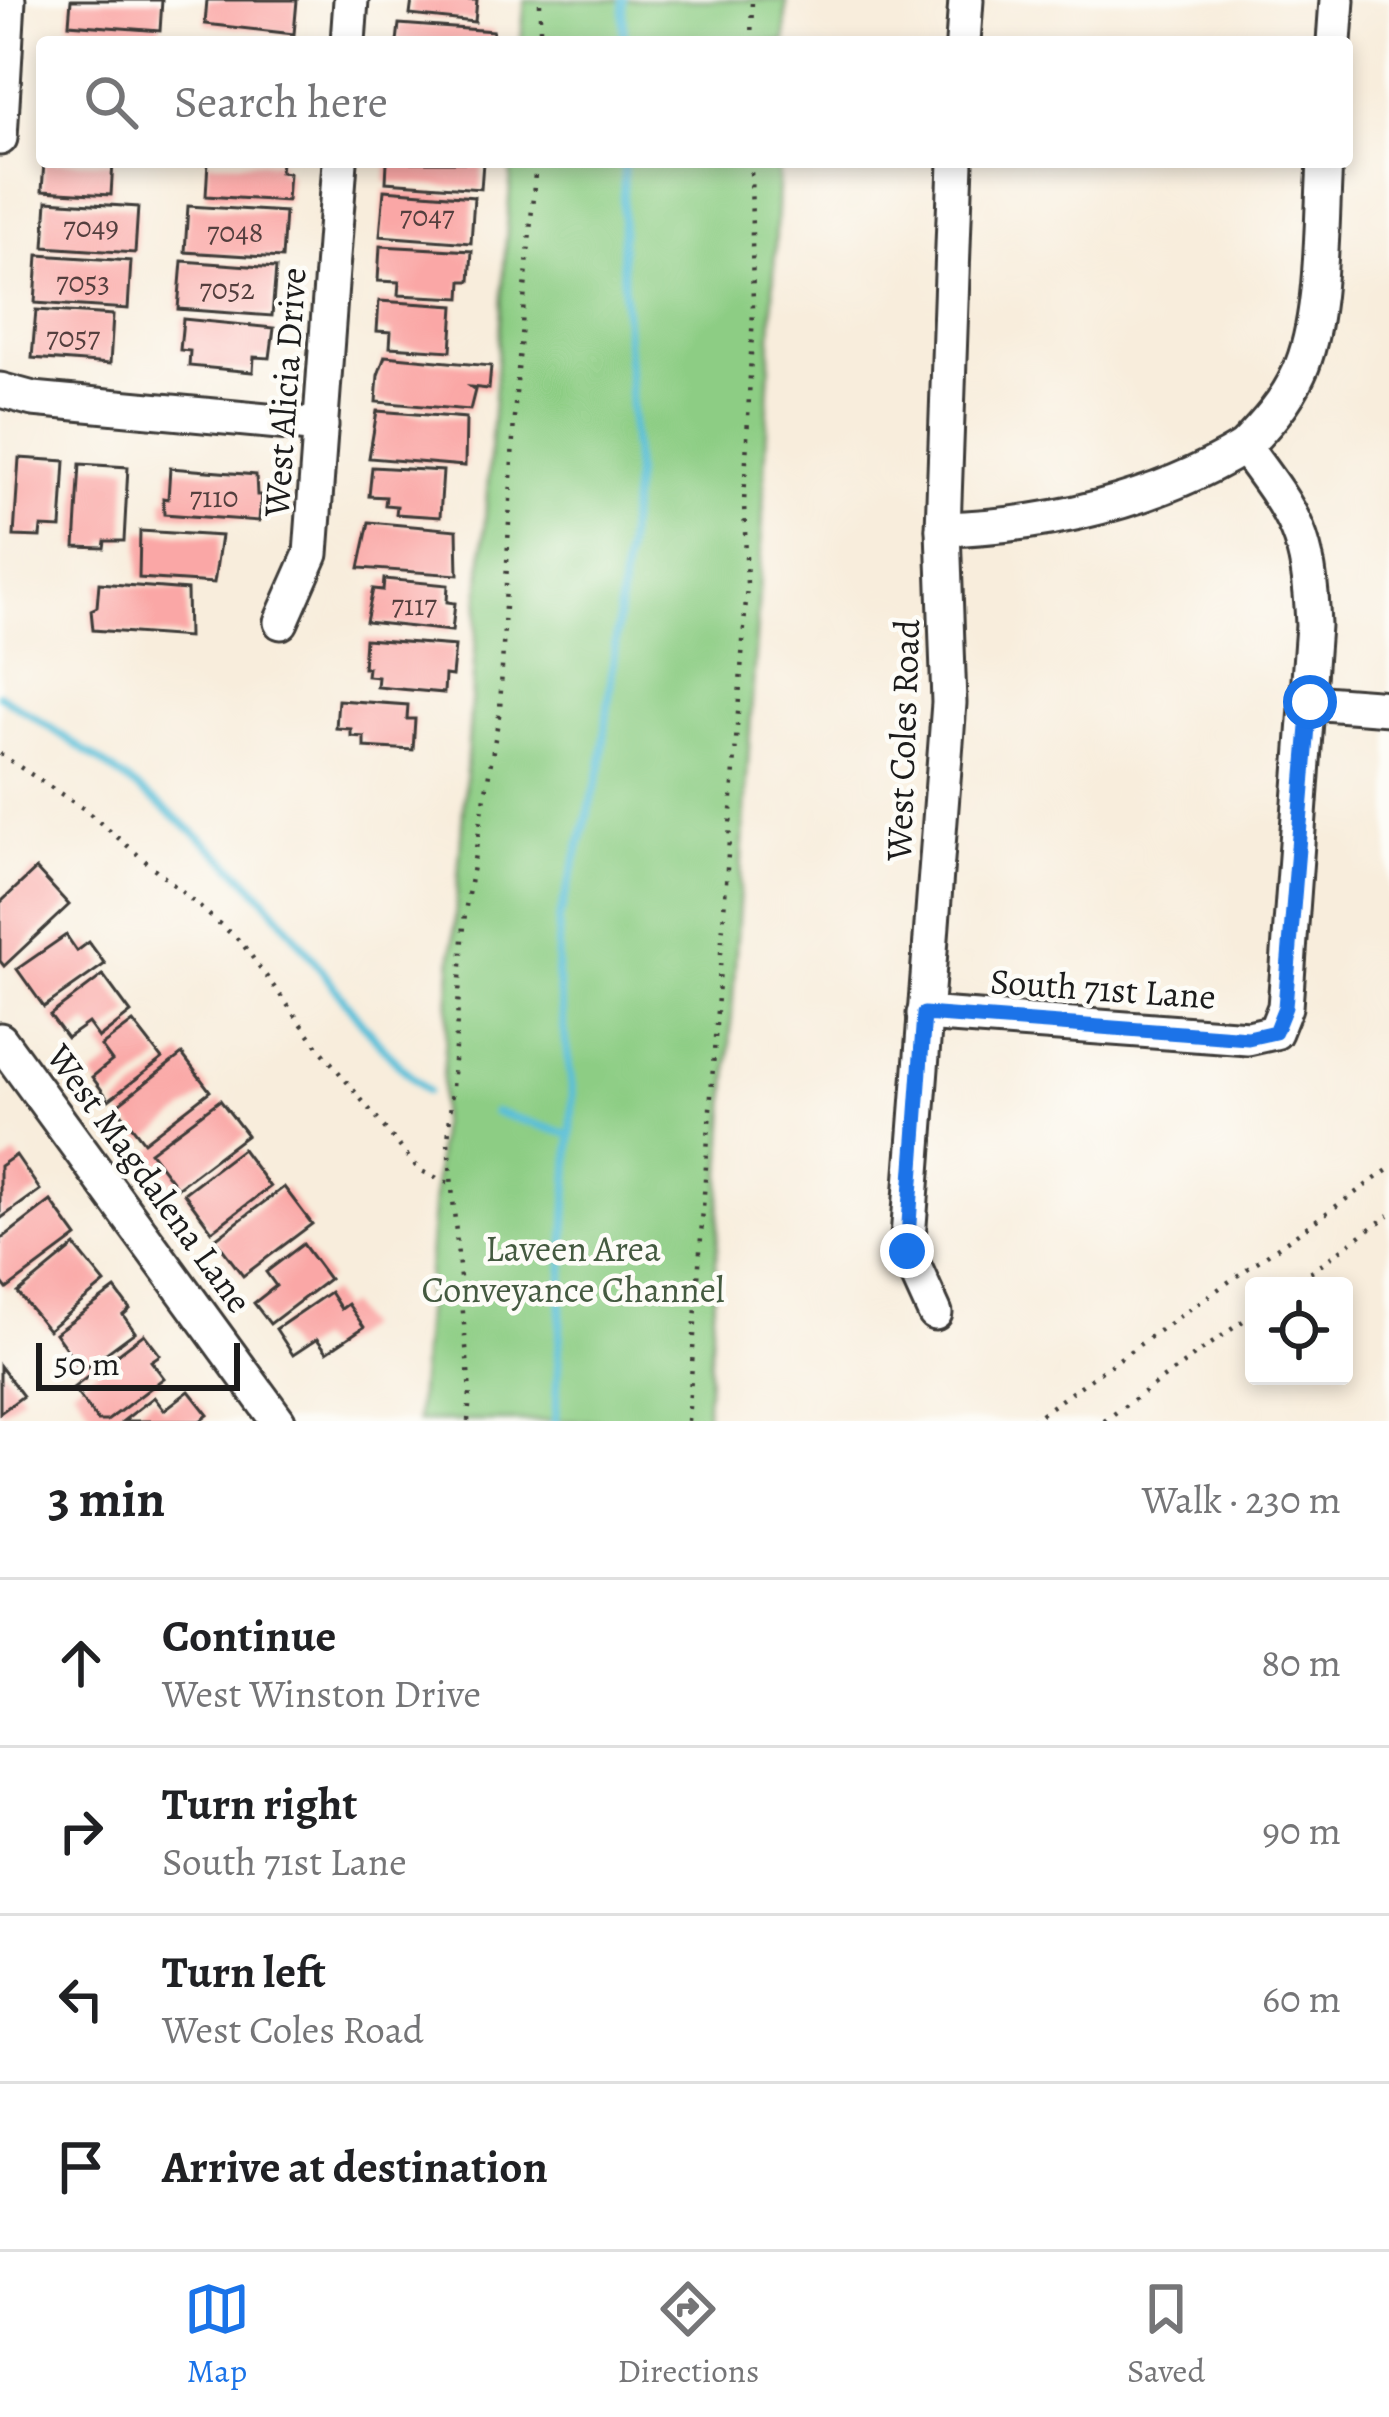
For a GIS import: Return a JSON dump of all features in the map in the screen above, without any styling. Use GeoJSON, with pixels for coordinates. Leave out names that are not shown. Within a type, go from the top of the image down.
{"type":"FeatureCollection","features":[{"type":"Feature","properties":{"kind":"street"},"geometry":{"type":"LineString","coordinates":[[0,138],[8,0]]}},
{"type":"Feature","properties":{"kind":"street"},"geometry":{"type":"LineString","coordinates":[[348,36],[351,0]]}},
{"type":"Feature","properties":{"kind":"street"},"geometry":{"type":"LineString","coordinates":[[963,36],[966,0]]}},
{"type":"Feature","properties":{"kind":"street"},"geometry":{"type":"LineString","coordinates":[[1334,36],[1337,0]]}},
{"type":"Feature","properties":{"kind":"street","name":"West Alicia Drive"},"geometry":{"type":"LineString","coordinates":[[281,622],[311,554],[340,168]]}},
{"type":"Feature","properties":{"kind":"street","name":"West Coles Road"},"geometry":{"type":"LineString","coordinates":[[935,1313],[907,1251],[950,704],[944,530],[956,168]]}},
{"type":"Feature","properties":{"kind":"street"},"geometry":{"type":"LineString","coordinates":[[944,530],[1055,519],[1200,474],[1244,447],[1277,412],[1307,349],[1313,326],[1325,168]]}},
{"type":"Feature","properties":{"kind":"street"},"geometry":{"type":"LineString","coordinates":[[0,391],[32,399],[321,426]]}},
{"type":"Feature","properties":{"kind":"street"},"geometry":{"type":"LineString","coordinates":[[1244,447],[1293,513],[1310,564],[1310,702],[1389,708]]}},
{"type":"Feature","properties":{"kind":"street","name":"South 71st Lane"},"geometry":{"type":"LineString","coordinates":[[924,1014],[1248,1038],[1275,1032],[1285,1007],[1310,702]]}},
{"type":"Feature","properties":{"kind":"street","name":"West Magdalena Lane"},"geometry":{"type":"LineString","coordinates":[[0,1040],[278,1421]]}},
{"type":"Feature","properties":{"kind":"path"},"geometry":{"type":"LineString","coordinates":[[540,0],[540,36]]}},
{"type":"Feature","properties":{"kind":"path"},"geometry":{"type":"LineString","coordinates":[[751,36],[752,0]]}},
{"type":"Feature","properties":{"kind":"path"},"geometry":{"type":"LineString","coordinates":[[468,1421],[470,1392],[450,1114],[465,912],[500,710],[514,417],[535,168]]}},
{"type":"Feature","properties":{"kind":"path"},"geometry":{"type":"LineString","coordinates":[[688,1421],[747,585],[744,502],[753,311],[751,168]]}},
{"type":"Feature","properties":{"kind":"path"},"geometry":{"type":"LineString","coordinates":[[0,754],[84,808],[241,942],[419,1170],[452,1184]]}},
{"type":"Feature","properties":{"kind":"path"},"geometry":{"type":"LineString","coordinates":[[1031,1421],[1389,1169]]}},
{"type":"Feature","properties":{"kind":"path"},"geometry":{"type":"LineString","coordinates":[[1303,1277],[1389,1215]]}},
{"type":"Feature","properties":{"kind":"path"},"geometry":{"type":"LineString","coordinates":[[1104,1421],[1245,1319]]}},
{"type":"Feature","properties":{"kind":"green space"},"geometry":{"type":"Polygon","coordinates":[[[525,0],[786,0],[785,36],[522,36],[525,0]]]}},
{"type":"Feature","properties":{"kind":"green space","name":"Laveen Area Conveyance Channel"},"geometry":{"type":"Polygon","coordinates":[[[512,168],[779,168],[761,557],[706,1421],[417,1421],[512,168]]]}},
{"type":"Feature","properties":{"kind":"building"},"geometry":{"type":"Polygon","coordinates":[[[71,0],[162,0],[160,31],[69,24],[71,0]]]}},
{"type":"Feature","properties":{"kind":"building"},"geometry":{"type":"Polygon","coordinates":[[[207,0],[297,0],[294,34],[205,24],[207,0]]]}},
{"type":"Feature","properties":{"kind":"building"},"geometry":{"type":"Polygon","coordinates":[[[412,0],[477,0],[475,22],[410,15],[412,0]]]}},
{"type":"Feature","properties":{"kind":"building"},"geometry":{"type":"Polygon","coordinates":[[[399,24],[493,31],[493,36],[398,36],[399,24]]]}},
{"type":"Feature","properties":{"kind":"building"},"geometry":{"type":"Polygon","coordinates":[[[44,168],[113,168],[111,195],[42,191],[44,168]]]}},
{"type":"Feature","properties":{"kind":"building"},"geometry":{"type":"Polygon","coordinates":[[[208,168],[280,168],[280,172],[289,173],[287,201],[206,196],[208,168]]]}},
{"type":"Feature","properties":{"kind":"building"},"geometry":{"type":"Polygon","coordinates":[[[387,168],[483,168],[481,189],[386,182],[387,168]]]}},
{"type":"Feature","properties":{"kind":"building"},"geometry":{"type":"Polygon","coordinates":[[[384,190],[474,197],[471,243],[380,236],[384,190]]]}},
{"type":"Feature","properties":{"kind":"building"},"geometry":{"type":"Polygon","coordinates":[[[47,201],[138,207],[135,253],[44,247],[47,201]]]}},
{"type":"Feature","properties":{"kind":"building"},"geometry":{"type":"Polygon","coordinates":[[[188,206],[285,212],[282,258],[185,252],[188,206]]]}},
{"type":"Feature","properties":{"kind":"building"},"geometry":{"type":"Polygon","coordinates":[[[380,246],[472,251],[470,281],[462,281],[461,298],[398,295],[399,282],[378,281],[380,246]]]}},
{"type":"Feature","properties":{"kind":"building"},"geometry":{"type":"Polygon","coordinates":[[[38,255],[131,261],[128,309],[35,303],[38,255]]]}},
{"type":"Feature","properties":{"kind":"building"},"geometry":{"type":"Polygon","coordinates":[[[182,261],[276,268],[272,316],[178,309],[182,261]]]}},
{"type":"Feature","properties":{"kind":"building"},"geometry":{"type":"Polygon","coordinates":[[[379,301],[454,306],[451,351],[390,347],[391,332],[377,331],[379,301]]]}},
{"type":"Feature","properties":{"kind":"building"},"geometry":{"type":"Polygon","coordinates":[[[36,310],[113,315],[110,364],[32,358],[36,310]]]}},
{"type":"Feature","properties":{"kind":"building"},"geometry":{"type":"Polygon","coordinates":[[[183,319],[274,328],[270,358],[254,357],[253,372],[189,366],[190,351],[180,350],[183,319]]]}},
{"type":"Feature","properties":{"kind":"building"},"geometry":{"type":"Polygon","coordinates":[[[385,356],[491,366],[489,389],[471,387],[475,390],[470,410],[376,402],[385,356]]]}},
{"type":"Feature","properties":{"kind":"building"},"geometry":{"type":"Polygon","coordinates":[[[377,411],[466,418],[465,466],[369,458],[377,411]]]}},
{"type":"Feature","properties":{"kind":"building"},"geometry":{"type":"Polygon","coordinates":[[[19,458],[65,461],[61,528],[41,527],[40,537],[14,536],[19,458]]]}},
{"type":"Feature","properties":{"kind":"building"},"geometry":{"type":"Polygon","coordinates":[[[80,464],[128,467],[124,541],[105,541],[104,548],[75,547],[80,464]]]}},
{"type":"Feature","properties":{"kind":"building"},"geometry":{"type":"Polygon","coordinates":[[[372,467],[443,471],[440,517],[396,514],[397,506],[385,505],[386,497],[369,496],[372,467]]]}},
{"type":"Feature","properties":{"kind":"building"},"geometry":{"type":"Polygon","coordinates":[[[170,468],[256,475],[257,495],[261,495],[259,521],[164,514],[170,468]]]}},
{"type":"Feature","properties":{"kind":"building"},"geometry":{"type":"Polygon","coordinates":[[[369,522],[457,530],[458,575],[359,568],[369,522]]]}},
{"type":"Feature","properties":{"kind":"building"},"geometry":{"type":"Polygon","coordinates":[[[140,531],[221,536],[214,583],[139,578],[140,531]]]}},
{"type":"Feature","properties":{"kind":"building"},"geometry":{"type":"Polygon","coordinates":[[[384,579],[448,585],[447,602],[455,603],[452,631],[366,622],[373,589],[383,590],[384,579]]]}},
{"type":"Feature","properties":{"kind":"building"},"geometry":{"type":"Polygon","coordinates":[[[99,583],[187,590],[188,637],[93,630],[91,610],[97,607],[99,583]]]}},
{"type":"Feature","properties":{"kind":"building"},"geometry":{"type":"Polygon","coordinates":[[[365,639],[455,646],[452,676],[445,675],[444,693],[377,687],[378,677],[367,676],[368,668],[363,668],[365,639]]]}},
{"type":"Feature","properties":{"kind":"building"},"geometry":{"type":"Polygon","coordinates":[[[338,700],[408,705],[407,719],[415,719],[413,750],[364,747],[364,737],[351,736],[351,729],[336,728],[338,700]]]}},
{"type":"Feature","properties":{"kind":"building"},"geometry":{"type":"Polygon","coordinates":[[[36,869],[69,905],[4,966],[0,961],[0,903],[36,869]]]}},
{"type":"Feature","properties":{"kind":"building"},"geometry":{"type":"Polygon","coordinates":[[[66,935],[77,951],[89,942],[105,964],[44,1007],[17,969],[66,935]]]}},
{"type":"Feature","properties":{"kind":"building"},"geometry":{"type":"Polygon","coordinates":[[[103,975],[131,1013],[99,1038],[88,1023],[67,1038],[50,1015],[103,975]]]}},
{"type":"Feature","properties":{"kind":"building"},"geometry":{"type":"Polygon","coordinates":[[[133,1022],[162,1059],[109,1100],[92,1077],[112,1061],[101,1046],[133,1022]]]}},
{"type":"Feature","properties":{"kind":"building"},"geometry":{"type":"Polygon","coordinates":[[[182,1054],[210,1091],[144,1142],[116,1106],[182,1054]]]}},
{"type":"Feature","properties":{"kind":"building"},"geometry":{"type":"Polygon","coordinates":[[[220,1100],[247,1135],[177,1188],[150,1152],[220,1100]]]}},
{"type":"Feature","properties":{"kind":"building"},"geometry":{"type":"Polygon","coordinates":[[[242,1149],[270,1187],[212,1231],[184,1193],[242,1149]]]}},
{"type":"Feature","properties":{"kind":"building"},"geometry":{"type":"Polygon","coordinates":[[[16,1155],[40,1190],[0,1219],[0,1166],[16,1155]]]}},
{"type":"Feature","properties":{"kind":"building"},"geometry":{"type":"Polygon","coordinates":[[[284,1187],[312,1224],[243,1276],[215,1239],[284,1187]]]}},
{"type":"Feature","properties":{"kind":"building"},"geometry":{"type":"Polygon","coordinates":[[[51,1201],[77,1237],[7,1289],[0,1280],[0,1240],[51,1201]]]}},
{"type":"Feature","properties":{"kind":"building"},"geometry":{"type":"Polygon","coordinates":[[[303,1244],[329,1279],[270,1324],[254,1303],[276,1286],[266,1272],[303,1244]]]}},
{"type":"Feature","properties":{"kind":"building"},"geometry":{"type":"Polygon","coordinates":[[[75,1246],[105,1283],[48,1330],[18,1293],[75,1246]]]}},
{"type":"Feature","properties":{"kind":"building"},"geometry":{"type":"Polygon","coordinates":[[[115,1289],[130,1309],[123,1315],[135,1332],[82,1371],[55,1333],[115,1289]]]}},
{"type":"Feature","properties":{"kind":"building"},"geometry":{"type":"Polygon","coordinates":[[[330,1292],[341,1309],[348,1304],[364,1327],[327,1352],[317,1339],[293,1355],[276,1329],[330,1292]]]}},
{"type":"Feature","properties":{"kind":"building"},"geometry":{"type":"Polygon","coordinates":[[[144,1334],[160,1355],[151,1361],[164,1378],[107,1421],[98,1421],[73,1388],[144,1334]]]}},
{"type":"Feature","properties":{"kind":"building"},"geometry":{"type":"Polygon","coordinates":[[[0,1366],[23,1396],[0,1413],[0,1366]]]}},
{"type":"Feature","properties":{"kind":"building"},"geometry":{"type":"Polygon","coordinates":[[[189,1391],[208,1415],[200,1421],[123,1421],[154,1397],[164,1410],[189,1391]]]}},
{"type":"Feature","properties":{"kind":"waterway"},"geometry":{"type":"LineString","coordinates":[[623,0],[624,36]]}},
{"type":"Feature","properties":{"kind":"waterway"},"geometry":{"type":"LineString","coordinates":[[555,1421],[573,1095],[557,974],[559,919],[601,767],[635,473],[622,258],[624,168]]}},
{"type":"Feature","properties":{"kind":"waterway"},"geometry":{"type":"LineString","coordinates":[[0,695],[137,788],[234,868],[283,920],[361,1022],[427,1091]]}},
{"type":"Feature","properties":{"kind":"waterway"},"geometry":{"type":"LineString","coordinates":[[495,1112],[571,1135]]}},
{"type":"Feature","properties":{"kind":"route"},"geometry":{"type":"LineString","coordinates":[[907,1251],[924,1014],[1248,1038],[1275,1032],[1285,1007],[1310,702]]}}]}
